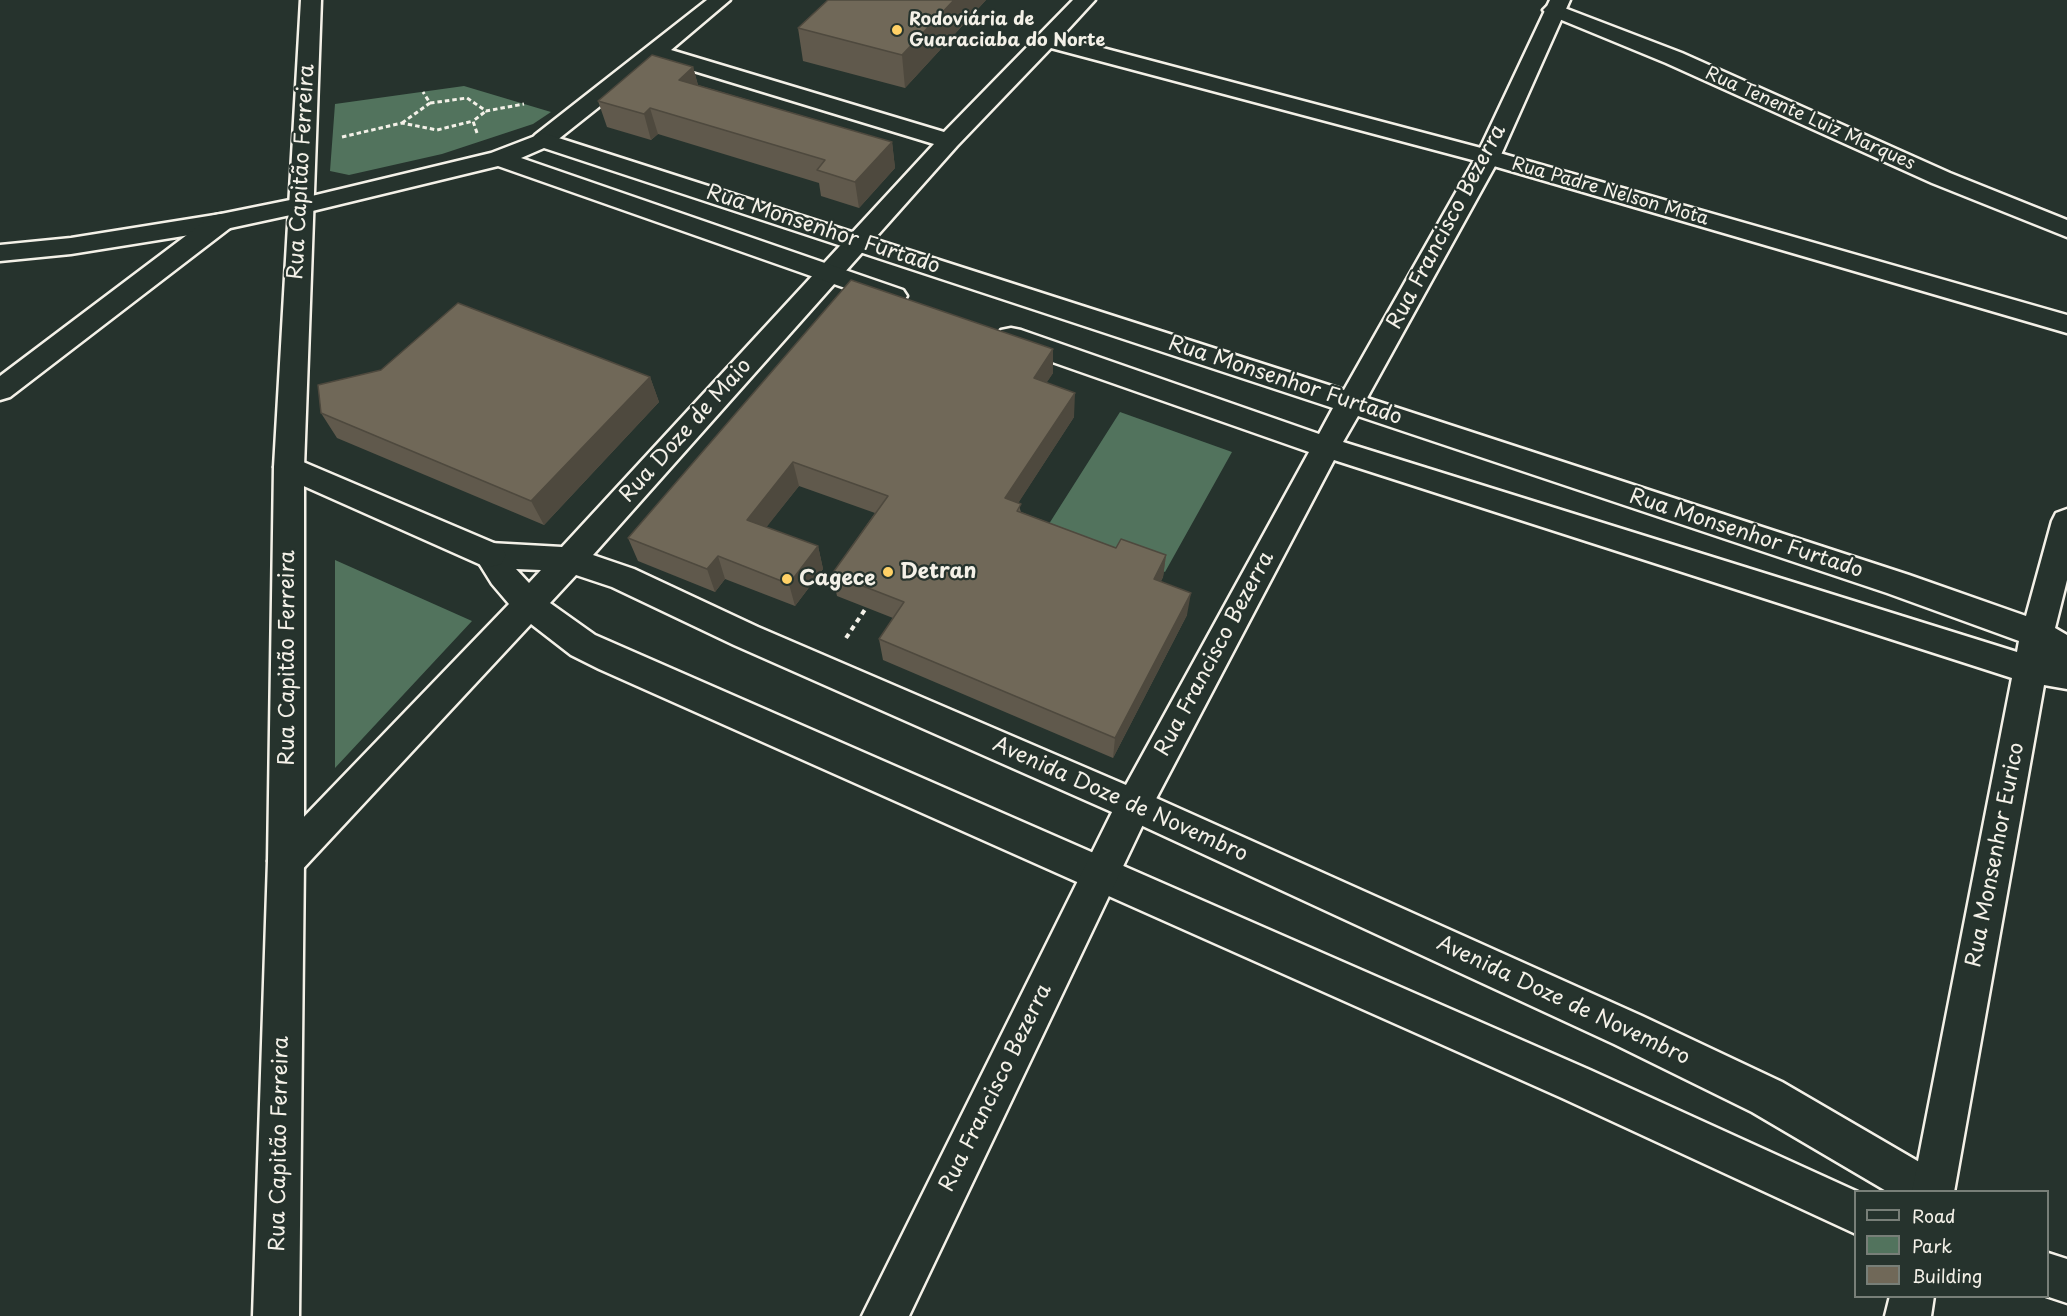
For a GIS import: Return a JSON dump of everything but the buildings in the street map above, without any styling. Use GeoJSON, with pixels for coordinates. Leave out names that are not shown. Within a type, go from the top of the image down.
{"type":"FeatureCollection","features":[{"type":"Feature","properties":{"kind":"street","name":"Rua Capitão Ferreira"},"geometry":{"type":"LineString","coordinates":[[276,1316],[286,861],[289,467],[310,0]]}},
{"type":"Feature","properties":{"kind":"street"},"geometry":{"type":"LineString","coordinates":[[0,253],[70,246],[221,222],[300,206],[490,150],[543,140],[720,0]]}},
{"type":"Feature","properties":{"kind":"street","name":"Rua Doze de Maio"},"geometry":{"type":"LineString","coordinates":[[286,861],[529,605],[949,141],[1085,0]]}},
{"type":"Feature","properties":{"kind":"street","name":"Rua Francisco Bezerra"},"geometry":{"type":"LineString","coordinates":[[885,1316],[1134,806],[1326,447],[1488,157],[1557,5]]}},
{"type":"Feature","properties":{"kind":"street","name":"Rua Tenente Luiz Marques"},"geometry":{"type":"LineString","coordinates":[[1557,5],[1941,178],[2067,229]]}},
{"type":"Feature","properties":{"kind":"street","name":"Rua Padre Nelson Mota"},"geometry":{"type":"LineString","coordinates":[[1047,40],[1488,157],[2067,324]]}},
{"type":"Feature","properties":{"kind":"street"},"geometry":{"type":"LineString","coordinates":[[655,52],[949,141]]}},
{"type":"Feature","properties":{"kind":"street","name":"Rua Monsenhor Furtado"},"geometry":{"type":"LineString","coordinates":[[543,140],[1351,402],[1898,584],[2052,642]]}},
{"type":"Feature","properties":{"kind":"street","name":"Rua Monsenhor Furtado"},"geometry":{"type":"LineString","coordinates":[[490,150],[919,304]]}},
{"type":"Feature","properties":{"kind":"street"},"geometry":{"type":"LineString","coordinates":[[0,390],[221,222]]}},
{"type":"Feature","properties":{"kind":"street","name":"Rua Monsenhor Furtado"},"geometry":{"type":"LineString","coordinates":[[987,328],[1326,447],[1960,649],[2030,669],[2067,675]]}},
{"type":"Feature","properties":{"kind":"street","name":"Avenida Doze de Novembro"},"geometry":{"type":"LineString","coordinates":[[289,467],[490,555],[569,560],[623,578],[756,641],[1134,806],[1628,1029],[1756,1092],[1929,1190]]}},
{"type":"Feature","properties":{"kind":"street","name":"Rua Monsenhor Eurico"},"geometry":{"type":"LineString","coordinates":[[1931,1190],[2030,669],[2052,642],[2067,521]]}},
{"type":"Feature","properties":{"kind":"street"},"geometry":{"type":"LineString","coordinates":[[490,555],[503,575],[529,605],[583,645],[611,659],[1575,1084],[1854,1212]]}},
{"type":"Feature","properties":{"kind":"street"},"geometry":{"type":"LineString","coordinates":[[1908,1316],[1912,1298]]}},
{"type":"Feature","properties":{"kind":"path"},"geometry":{"type":"LineString","coordinates":[[423,92],[430,103]]}},
{"type":"Feature","properties":{"kind":"path"},"geometry":{"type":"LineString","coordinates":[[332,139],[402,123],[430,103],[467,98],[486,111]]}},
{"type":"Feature","properties":{"kind":"path"},"geometry":{"type":"LineString","coordinates":[[402,123],[437,130],[473,121],[486,111],[524,104]]}},
{"type":"Feature","properties":{"kind":"path"},"geometry":{"type":"LineString","coordinates":[[473,121],[490,150]]}},
{"type":"Feature","properties":{"kind":"green space"},"geometry":{"type":"Polygon","coordinates":[[[464,86],[551,112],[533,124],[442,154],[349,175],[330,171],[335,104],[464,86]]]}},
{"type":"Feature","properties":{"kind":"green space"},"geometry":{"type":"Polygon","coordinates":[[[1120,412],[1232,452],[1165,572],[1047,527],[1120,412]]]}},
{"type":"Feature","properties":{"kind":"green space"},"geometry":{"type":"Polygon","coordinates":[[[335,560],[472,621],[335,768],[335,560]]]}},
{"type":"Feature","properties":{"kind":"place","name":"Rodoviária de Guaraciaba do Norte"},"geometry":{"type":"Point","coordinates":[897,30]}},
{"type":"Feature","properties":{"kind":"place","name":"Detran"},"geometry":{"type":"Point","coordinates":[888,572]}},
{"type":"Feature","properties":{"kind":"place","name":"Cagece"},"geometry":{"type":"Point","coordinates":[787,579]}}]}
